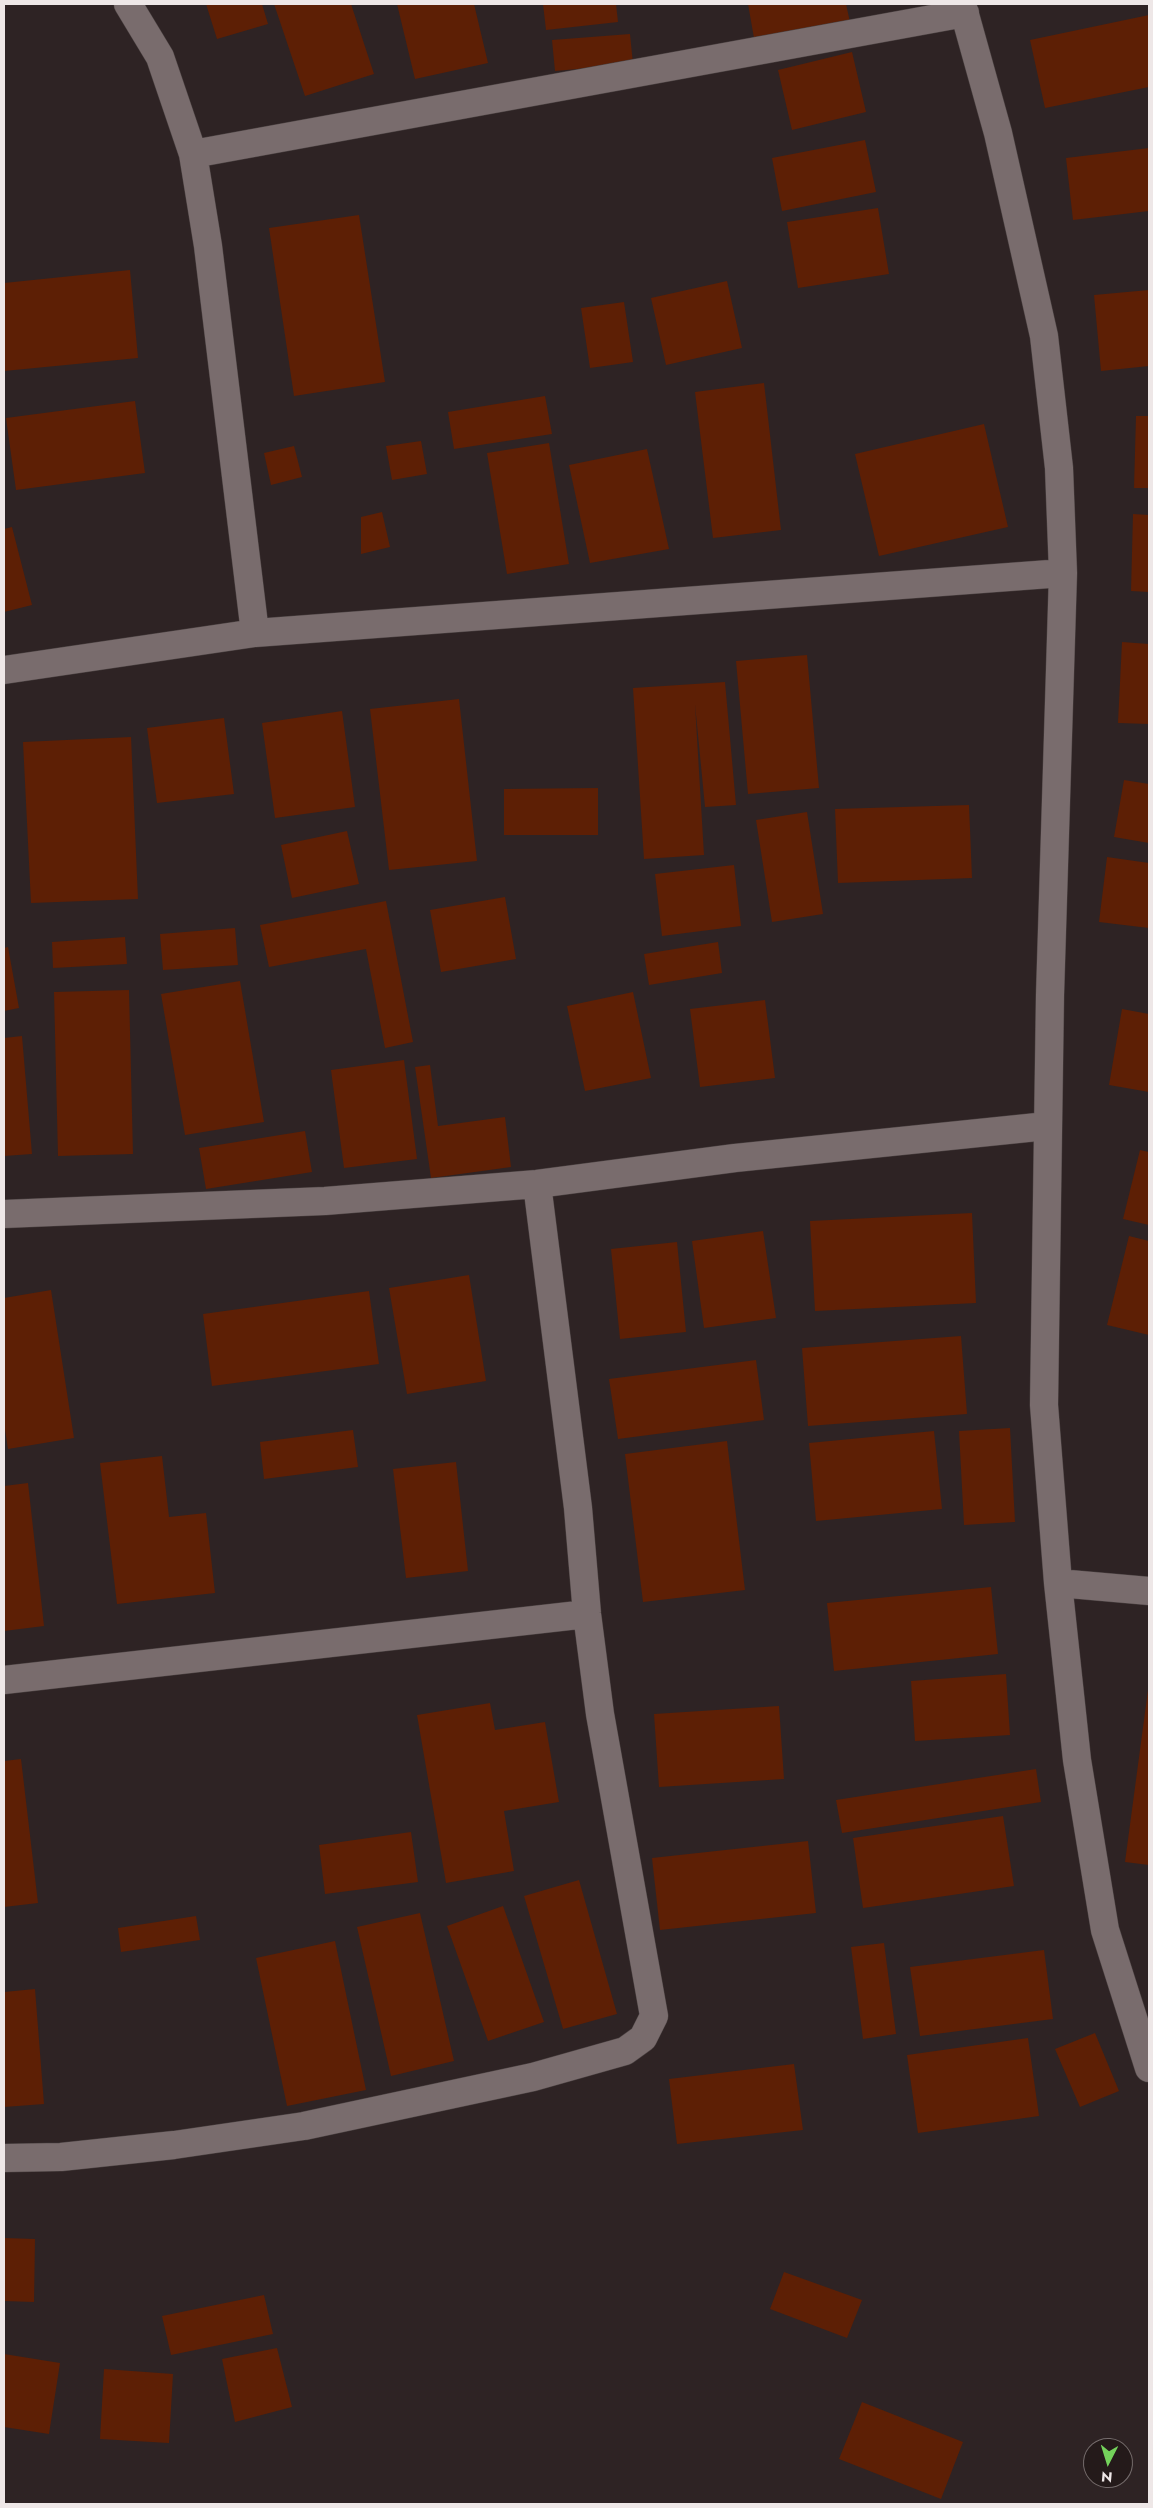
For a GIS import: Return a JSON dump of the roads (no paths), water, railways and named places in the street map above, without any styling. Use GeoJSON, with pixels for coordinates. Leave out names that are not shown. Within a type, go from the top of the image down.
{"type":"FeatureCollection","features":[{"type":"Feature","properties":{"kind":"street"},"geometry":{"type":"LineString","coordinates":[[128,4],[160,57],[193,154],[208,246],[255,633]]}},
{"type":"Feature","properties":{"kind":"street"},"geometry":{"type":"LineString","coordinates":[[193,154],[964,8],[998,134],[1044,336],[1059,468],[1063,573],[1047,1126],[1044,1405],[1058,1583],[1077,1760],[1105,1930],[1149,2068]]}},
{"type":"Feature","properties":{"kind":"street"},"geometry":{"type":"LineString","coordinates":[[4,670],[255,633],[1063,573]]}},
{"type":"Feature","properties":{"kind":"street"},"geometry":{"type":"LineString","coordinates":[[4,1214],[325,1202],[537,1184],[735,1158],[1047,1126]]}},
{"type":"Feature","properties":{"kind":"street"},"geometry":{"type":"LineString","coordinates":[[4,2158],[61,2156],[174,2146],[304,2126],[533,2077],[626,2051],[643,2038],[654,2016],[600,1714],[587,1614],[578,1508],[537,1184]]}},
{"type":"Feature","properties":{"kind":"street"},"geometry":{"type":"LineString","coordinates":[[1058,1583],[1149,1591]]}},
{"type":"Feature","properties":{"kind":"street"},"geometry":{"type":"LineString","coordinates":[[4,1680],[587,1614]]}}]}
